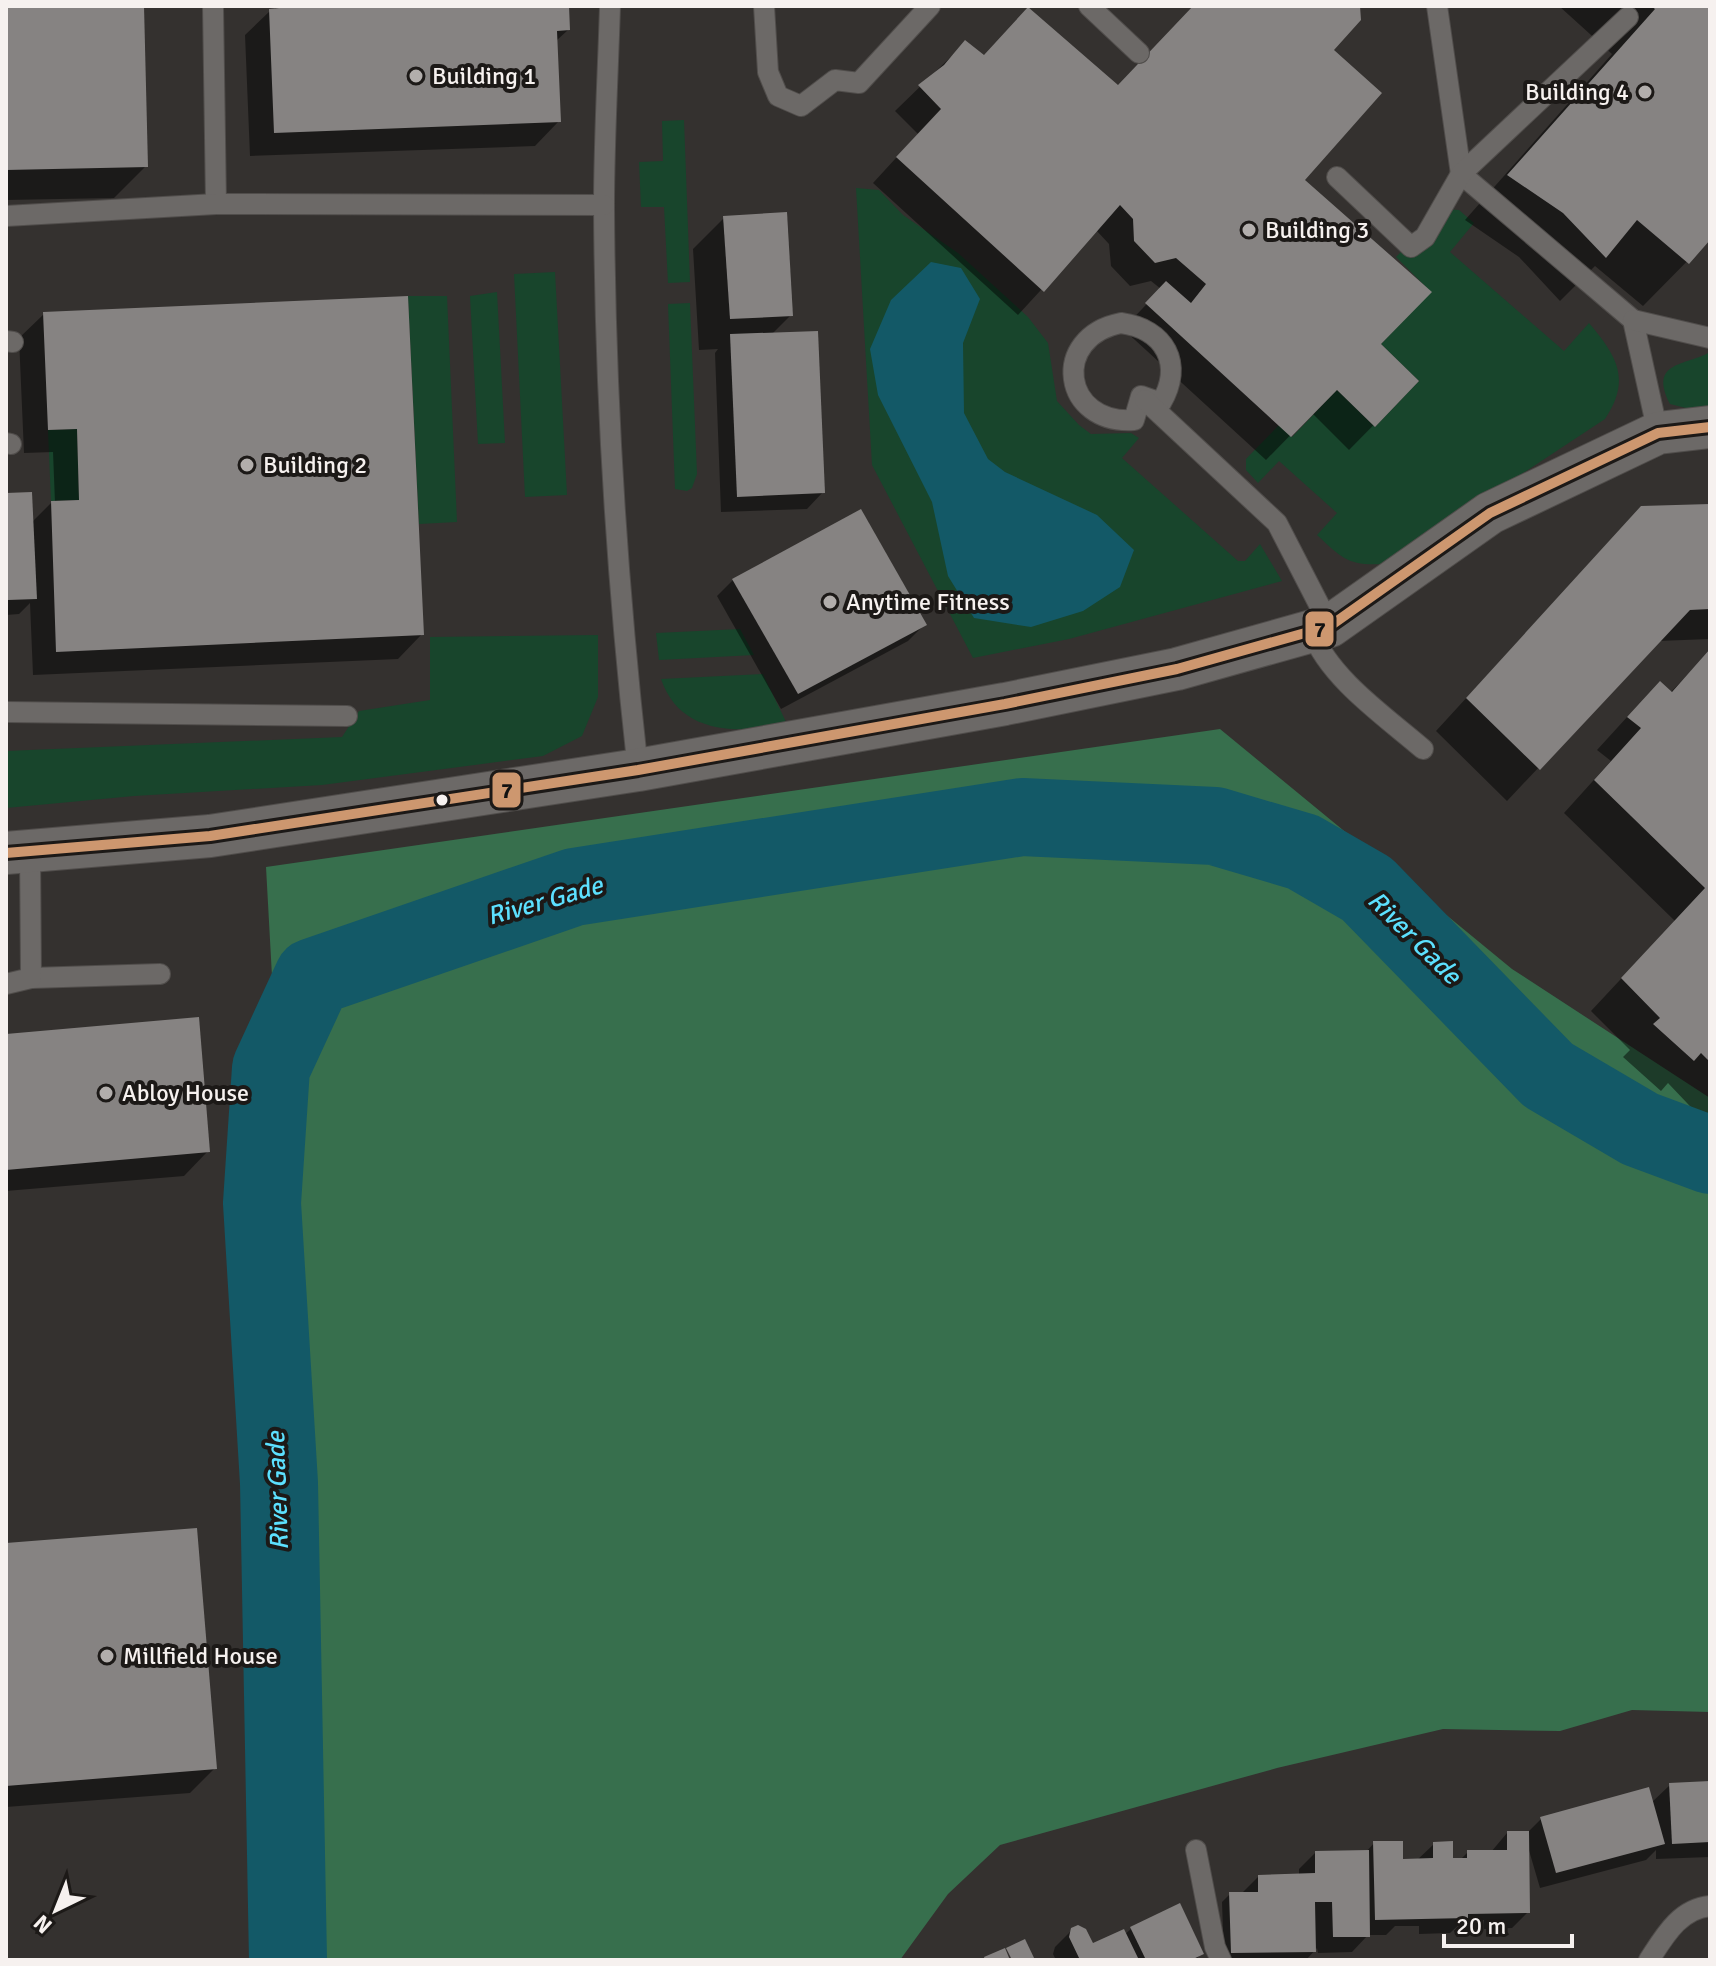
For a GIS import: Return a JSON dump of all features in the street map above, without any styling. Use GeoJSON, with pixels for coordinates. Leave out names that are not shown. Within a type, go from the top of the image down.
{"type":"FeatureCollection","features":[{"type":"Feature","properties":{"kind":"street"},"geometry":{"type":"LineString","coordinates":[[18,852],[210,836],[638,770],[1005,704],[1177,669],[1321,629],[1490,513],[1658,433],[1710,427]]}},
{"type":"Feature","properties":{"kind":"lane"},"geometry":{"type":"LineString","coordinates":[[213,6],[216,204]]}},
{"type":"Feature","properties":{"kind":"lane"},"geometry":{"type":"LineString","coordinates":[[610,6],[604,205],[613,500],[638,770]]}},
{"type":"Feature","properties":{"kind":"lane"},"geometry":{"type":"LineString","coordinates":[[764,6],[768,72],[778,96],[801,106],[835,80],[859,83],[930,6]]}},
{"type":"Feature","properties":{"kind":"lane"},"geometry":{"type":"LineString","coordinates":[[1089,6],[1139,53]]}},
{"type":"Feature","properties":{"kind":"lane"},"geometry":{"type":"LineString","coordinates":[[1437,6],[1461,174],[1633,320],[1710,338]]}},
{"type":"Feature","properties":{"kind":"lane"},"geometry":{"type":"LineString","coordinates":[[1337,177],[1411,247],[1425,237],[1461,174],[1628,17]]}},
{"type":"Feature","properties":{"kind":"lane"},"geometry":{"type":"LineString","coordinates":[[6,216],[216,204],[604,205]]}},
{"type":"Feature","properties":{"kind":"lane"},"geometry":{"type":"LineString","coordinates":[[1633,320],[1658,433]]}},
{"type":"Feature","properties":{"kind":"lane"},"geometry":{"type":"LineString","coordinates":[[1130,324],[1152,332],[1163,344],[1170,358],[1172,374],[1169,389],[1161,403],[1141,396],[1134,420],[1117,421],[1100,417],[1087,406],[1077,392],[1073,365],[1081,345],[1092,334],[1106,326],[1130,324]]}},
{"type":"Feature","properties":{"kind":"lane"},"geometry":{"type":"LineString","coordinates":[[1141,396],[1277,523],[1321,629],[1319,650],[1355,689],[1423,749]]}},
{"type":"Feature","properties":{"kind":"lane"},"geometry":{"type":"LineString","coordinates":[[6,712],[347,716]]}},
{"type":"Feature","properties":{"kind":"lane"},"geometry":{"type":"LineString","coordinates":[[18,852],[31,978]]}},
{"type":"Feature","properties":{"kind":"lane"},"geometry":{"type":"LineString","coordinates":[[6,984],[31,978],[160,974]]}},
{"type":"Feature","properties":{"kind":"lane"},"geometry":{"type":"LineString","coordinates":[[1196,1850],[1215,1947],[1221,1960]]}},
{"type":"Feature","properties":{"kind":"lane"},"geometry":{"type":"LineString","coordinates":[[1649,1960],[1677,1921],[1700,1907],[1710,1906]]}},
{"type":"Feature","properties":{"kind":"green space"},"geometry":{"type":"Polygon","coordinates":[[[684,120],[690,282],[668,283],[664,207],[641,207],[639,162],[663,161],[662,121],[684,120]]]}},
{"type":"Feature","properties":{"kind":"green space"},"geometry":{"type":"Polygon","coordinates":[[[856,188],[879,190],[903,215],[958,253],[1028,317],[1048,343],[1057,401],[1079,425],[1091,434],[1131,433],[1139,438],[1122,458],[1238,561],[1245,561],[1260,544],[1282,581],[1069,639],[973,658],[872,465],[856,188]]]}},
{"type":"Feature","properties":{"kind":"green space"},"geometry":{"type":"Polygon","coordinates":[[[1443,209],[1459,210],[1474,223],[1450,252],[1564,351],[1589,323],[1613,357],[1619,379],[1618,392],[1605,419],[1385,564],[1362,564],[1340,555],[1317,535],[1337,513],[1279,461],[1258,483],[1246,470],[1246,459],[1279,425],[1292,437],[1337,390],[1375,427],[1419,381],[1381,344],[1431,292],[1396,257],[1443,209]]]}},
{"type":"Feature","properties":{"kind":"green space"},"geometry":{"type":"Polygon","coordinates":[[[555,272],[567,495],[525,497],[514,274],[555,272]]]}},
{"type":"Feature","properties":{"kind":"green space"},"geometry":{"type":"Polygon","coordinates":[[[497,292],[505,443],[478,444],[470,296],[497,292]]]}},
{"type":"Feature","properties":{"kind":"green space"},"geometry":{"type":"Polygon","coordinates":[[[408,296],[447,296],[457,522],[419,524],[408,296]]]}},
{"type":"Feature","properties":{"kind":"green space"},"geometry":{"type":"Polygon","coordinates":[[[690,303],[697,474],[692,488],[687,491],[675,489],[668,304],[690,303]]]}},
{"type":"Feature","properties":{"kind":"green space"},"geometry":{"type":"Polygon","coordinates":[[[1710,352],[1710,407],[1690,409],[1670,404],[1664,390],[1667,372],[1710,352]]]}},
{"type":"Feature","properties":{"kind":"green space"},"geometry":{"type":"Polygon","coordinates":[[[77,429],[79,500],[51,501],[48,430],[77,429]]]}},
{"type":"Feature","properties":{"kind":"green space"},"geometry":{"type":"Polygon","coordinates":[[[740,629],[754,655],[659,660],[656,633],[740,629]]]}},
{"type":"Feature","properties":{"kind":"green space"},"geometry":{"type":"Polygon","coordinates":[[[598,635],[598,697],[582,736],[543,756],[322,785],[134,796],[6,808],[6,751],[342,737],[359,711],[430,700],[430,637],[598,635]]]}},
{"type":"Feature","properties":{"kind":"green space"},"geometry":{"type":"Polygon","coordinates":[[[763,674],[787,724],[731,729],[696,720],[682,711],[670,697],[661,679],[763,674]]]}},
{"type":"Feature","properties":{"kind":"green space"},"geometry":{"type":"Polygon","coordinates":[[[1220,729],[1512,969],[1710,1098],[1710,1712],[1632,1710],[1560,1731],[1443,1729],[1277,1768],[1000,1845],[948,1894],[900,1960],[326,1960],[266,867],[1220,729]]]}},
{"type":"Feature","properties":{"kind":"water"},"geometry":{"type":"Polygon","coordinates":[[[931,262],[961,268],[980,299],[963,343],[964,413],[988,459],[1005,472],[1097,515],[1134,550],[1120,587],[1083,611],[1031,627],[974,618],[948,576],[932,502],[878,395],[870,349],[891,300],[931,262]]]}},
{"type":"Feature","properties":{"kind":"building"},"geometry":{"type":"Polygon","coordinates":[[[6,6],[144,6],[148,167],[6,170],[6,6]]]}},
{"type":"Feature","properties":{"kind":"building","name":"Building 1"},"geometry":{"type":"Polygon","coordinates":[[[299,6],[569,6],[570,30],[557,31],[561,122],[274,133],[269,9],[299,6]]]}},
{"type":"Feature","properties":{"kind":"building","name":"Building 3"},"geometry":{"type":"Polygon","coordinates":[[[1193,6],[1360,6],[1361,20],[1334,50],[1382,93],[1305,180],[1432,292],[1381,344],[1419,381],[1375,427],[1337,390],[1291,437],[1145,303],[1166,281],[1191,303],[1206,284],[1176,258],[1155,263],[1134,241],[1133,219],[1120,205],[1044,292],[896,157],[941,109],[918,85],[944,65],[965,40],[984,55],[1028,7],[1118,85],[1193,6]]]}},
{"type":"Feature","properties":{"kind":"building","name":"Building 4"},"geometry":{"type":"Polygon","coordinates":[[[1651,6],[1710,6],[1710,240],[1689,264],[1637,220],[1606,258],[1563,213],[1507,175],[1655,9],[1651,6]]]}},
{"type":"Feature","properties":{"kind":"building"},"geometry":{"type":"Polygon","coordinates":[[[787,212],[793,316],[730,319],[723,216],[787,212]]]}},
{"type":"Feature","properties":{"kind":"building","name":"Building 2"},"geometry":{"type":"Polygon","coordinates":[[[408,296],[424,635],[56,652],[51,501],[79,500],[77,429],[48,430],[43,312],[408,296]]]}},
{"type":"Feature","properties":{"kind":"building"},"geometry":{"type":"Polygon","coordinates":[[[818,331],[825,493],[737,497],[730,334],[818,331]]]}},
{"type":"Feature","properties":{"kind":"building"},"geometry":{"type":"Polygon","coordinates":[[[32,492],[37,599],[8,600],[6,493],[32,492]]]}},
{"type":"Feature","properties":{"kind":"building"},"geometry":{"type":"Polygon","coordinates":[[[1710,504],[1710,609],[1690,610],[1540,770],[1466,698],[1641,506],[1710,504]]]}},
{"type":"Feature","properties":{"kind":"building","name":"Anytime Fitness"},"geometry":{"type":"Polygon","coordinates":[[[861,509],[927,625],[798,694],[732,579],[861,509]]]}},
{"type":"Feature","properties":{"kind":"building"},"geometry":{"type":"Polygon","coordinates":[[[1710,649],[1710,1062],[1701,1053],[1694,1061],[1653,1024],[1660,1018],[1621,978],[1705,888],[1594,780],[1641,728],[1627,717],[1660,681],[1672,692],[1710,649]]]}},
{"type":"Feature","properties":{"kind":"building","name":"Abloy House"},"geometry":{"type":"Polygon","coordinates":[[[199,1017],[210,1152],[6,1170],[6,1034],[199,1017]]]}},
{"type":"Feature","properties":{"kind":"building","name":"Millfield House"},"geometry":{"type":"Polygon","coordinates":[[[197,1528],[217,1769],[6,1786],[6,1543],[197,1528]]]}},
{"type":"Feature","properties":{"kind":"building"},"geometry":{"type":"Polygon","coordinates":[[[1710,1781],[1710,1842],[1672,1844],[1669,1783],[1710,1781]]]}},
{"type":"Feature","properties":{"kind":"building"},"geometry":{"type":"Polygon","coordinates":[[[1649,1787],[1665,1844],[1556,1873],[1540,1817],[1649,1787]]]}},
{"type":"Feature","properties":{"kind":"building"},"geometry":{"type":"Polygon","coordinates":[[[1507,1831],[1529,1831],[1530,1913],[1375,1920],[1373,1841],[1403,1841],[1403,1859],[1433,1858],[1433,1842],[1453,1841],[1453,1858],[1467,1858],[1467,1850],[1507,1850],[1507,1831]]]}},
{"type":"Feature","properties":{"kind":"building"},"geometry":{"type":"Polygon","coordinates":[[[1369,1850],[1370,1937],[1333,1937],[1332,1902],[1315,1902],[1316,1952],[1231,1953],[1229,1892],[1258,1892],[1258,1875],[1315,1873],[1315,1851],[1369,1850]]]}},
{"type":"Feature","properties":{"kind":"building"},"geometry":{"type":"Polygon","coordinates":[[[1180,1903],[1204,1954],[1191,1960],[1146,1960],[1130,1927],[1180,1903]]]}},
{"type":"Feature","properties":{"kind":"building"},"geometry":{"type":"Polygon","coordinates":[[[1078,1925],[1086,1929],[1093,1943],[1124,1929],[1139,1960],[1080,1960],[1069,1937],[1071,1928],[1078,1925]]]}},
{"type":"Feature","properties":{"kind":"building"},"geometry":{"type":"Polygon","coordinates":[[[1025,1939],[1035,1960],[1012,1960],[1006,1948],[1025,1939]]]}},
{"type":"Feature","properties":{"kind":"building"},"geometry":{"type":"Polygon","coordinates":[[[1005,1948],[1010,1960],[985,1960],[984,1957],[1005,1948]]]}},
{"type":"Feature","properties":{"kind":"waterway","name":"River Gade"},"geometry":{"type":"LineString","coordinates":[[288,1960],[279,1483],[262,1203],[271,1068],[313,977],[574,887],[1022,817],[1215,826],[1303,852],[1367,889],[1548,1075],[1640,1129],[1710,1155]]}},
{"type":"Feature","properties":{"kind":"transit line","name":"7"},"geometry":{"type":"LineString","coordinates":[[6,853],[210,836],[638,770],[1005,704],[1177,669],[1330,626],[1490,513],[1658,433],[1710,427]]}},
{"type":"Feature","properties":{"kind":"place","name":"Building 1"},"geometry":{"type":"Point","coordinates":[416,76]}},
{"type":"Feature","properties":{"kind":"place","name":"Building 4"},"geometry":{"type":"Point","coordinates":[1645,92]}},
{"type":"Feature","properties":{"kind":"place","name":"Building 3"},"geometry":{"type":"Point","coordinates":[1249,230]}},
{"type":"Feature","properties":{"kind":"place","name":"Building 2"},"geometry":{"type":"Point","coordinates":[247,465]}},
{"type":"Feature","properties":{"kind":"place","name":"Anytime Fitness"},"geometry":{"type":"Point","coordinates":[830,602]}},
{"type":"Feature","properties":{"kind":"place","name":"Abloy House"},"geometry":{"type":"Point","coordinates":[106,1093]}},
{"type":"Feature","properties":{"kind":"place","name":"Millfield House"},"geometry":{"type":"Point","coordinates":[107,1656]}}]}
